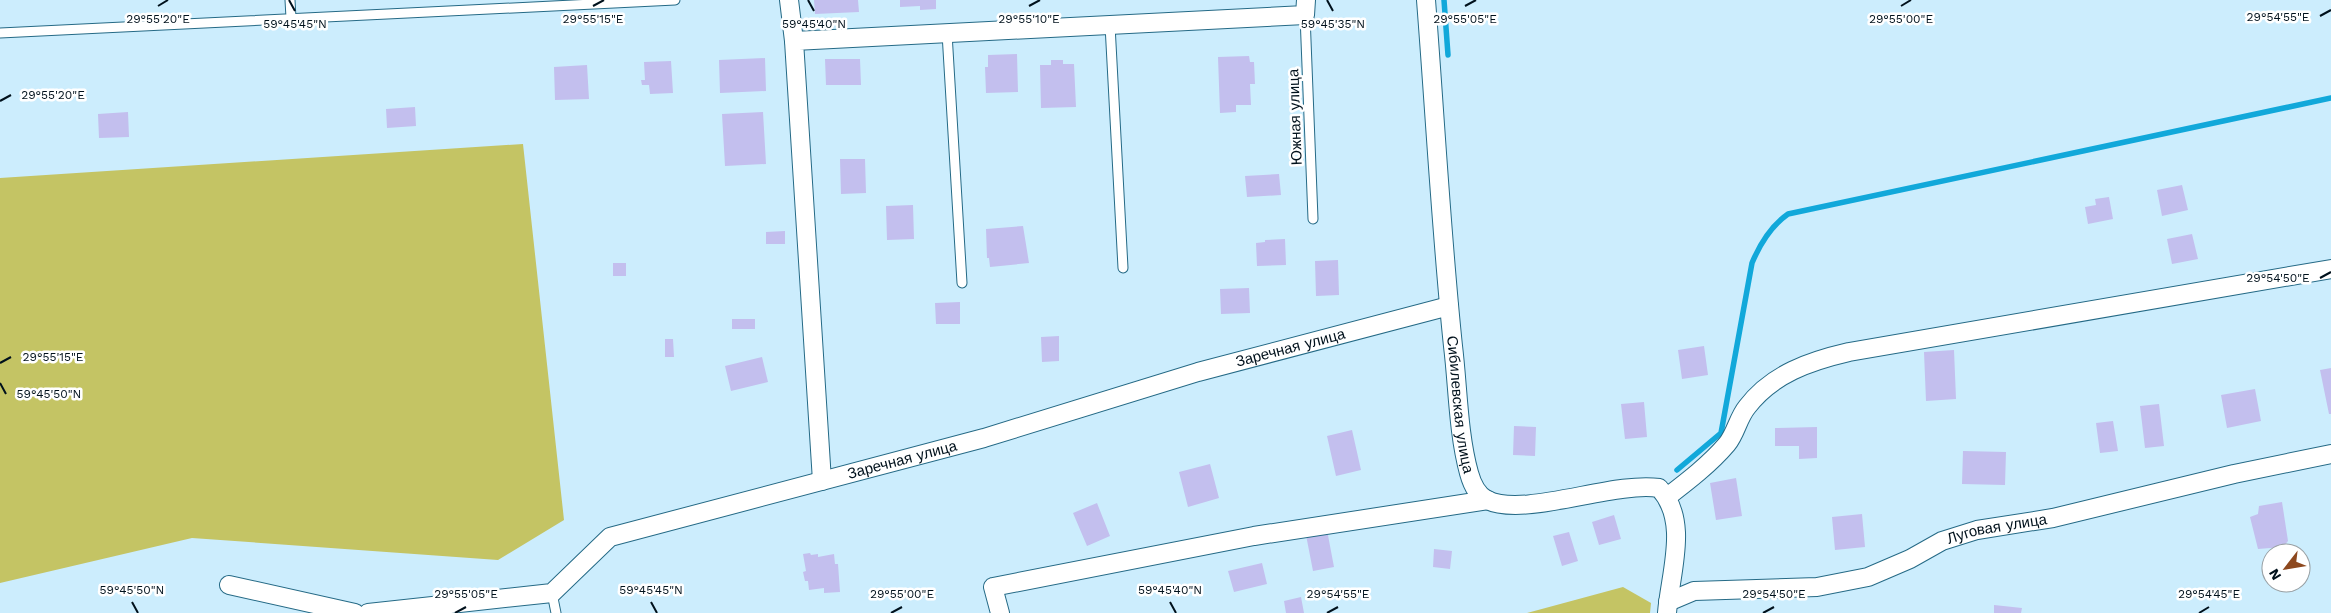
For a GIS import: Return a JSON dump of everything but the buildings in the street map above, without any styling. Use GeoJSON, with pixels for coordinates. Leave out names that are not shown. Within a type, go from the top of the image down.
{"type":"FeatureCollection","features":[{"type":"Feature","properties":{"kind":"street"},"geometry":{"type":"LineString","coordinates":[[789,0],[794,41],[822,481]]}},
{"type":"Feature","properties":{"kind":"street","name":"Сибилевская улица"},"geometry":{"type":"LineString","coordinates":[[1426,0],[1449,306],[1469,474],[1475,490],[1488,500]]}},
{"type":"Feature","properties":{"kind":"street"},"geometry":{"type":"LineString","coordinates":[[794,41],[1110,25],[1305,8]]}},
{"type":"Feature","properties":{"kind":"street"},"geometry":{"type":"LineString","coordinates":[[1667,496],[1696,475],[1728,442],[1746,408],[1768,385],[1812,360],[1849,352],[2331,270]]}},
{"type":"Feature","properties":{"kind":"street","name":"Заречная улица"},"geometry":{"type":"LineString","coordinates":[[552,593],[610,537],[984,438],[1198,372],[1449,306]]}},
{"type":"Feature","properties":{"kind":"street","name":"Луговая улица"},"geometry":{"type":"LineString","coordinates":[[1668,607],[1694,591],[1817,587],[1868,577],[1910,559],[1942,541],[1977,530],[2053,518],[2169,489],[2331,454]]}},
{"type":"Feature","properties":{"kind":"street"},"geometry":{"type":"LineString","coordinates":[[1000,613],[993,587],[1254,536],[1488,500],[1510,505],[1646,486],[1659,488],[1667,496],[1672,508],[1676,539],[1668,607]]}},
{"type":"Feature","properties":{"kind":"street"},"geometry":{"type":"LineString","coordinates":[[229,585],[355,613]]}},
{"type":"Feature","properties":{"kind":"street"},"geometry":{"type":"LineString","coordinates":[[368,613],[552,593]]}},
{"type":"Feature","properties":{"kind":"lane"},"geometry":{"type":"LineString","coordinates":[[290,0],[291,18]]}},
{"type":"Feature","properties":{"kind":"lane"},"geometry":{"type":"LineString","coordinates":[[0,33],[675,0]]}},
{"type":"Feature","properties":{"kind":"lane","name":"Южная улица"},"geometry":{"type":"LineString","coordinates":[[1305,8],[1313,219]]}},
{"type":"Feature","properties":{"kind":"lane"},"geometry":{"type":"LineString","coordinates":[[1110,25],[1123,268]]}},
{"type":"Feature","properties":{"kind":"lane"},"geometry":{"type":"LineString","coordinates":[[947,33],[962,283]]}},
{"type":"Feature","properties":{"kind":"lane"},"geometry":{"type":"LineString","coordinates":[[552,593],[556,613]]}},
{"type":"Feature","properties":{"kind":"shaded area"},"geometry":{"type":"Polygon","coordinates":[[[523,144],[564,520],[498,560],[192,538],[0,583],[0,178],[523,144]]]}},
{"type":"Feature","properties":{"kind":"shaded area"},"geometry":{"type":"Polygon","coordinates":[[[1623,587],[1651,603],[1650,613],[1527,613],[1623,587]]]}},
{"type":"Feature","properties":{"kind":"waterway"},"geometry":{"type":"LineString","coordinates":[[1444,0],[1448,55]]}},
{"type":"Feature","properties":{"kind":"waterway"},"geometry":{"type":"LineString","coordinates":[[1677,470],[1721,433],[1752,263],[1767,236],[1776,224],[1788,214],[2331,98]]}}]}
